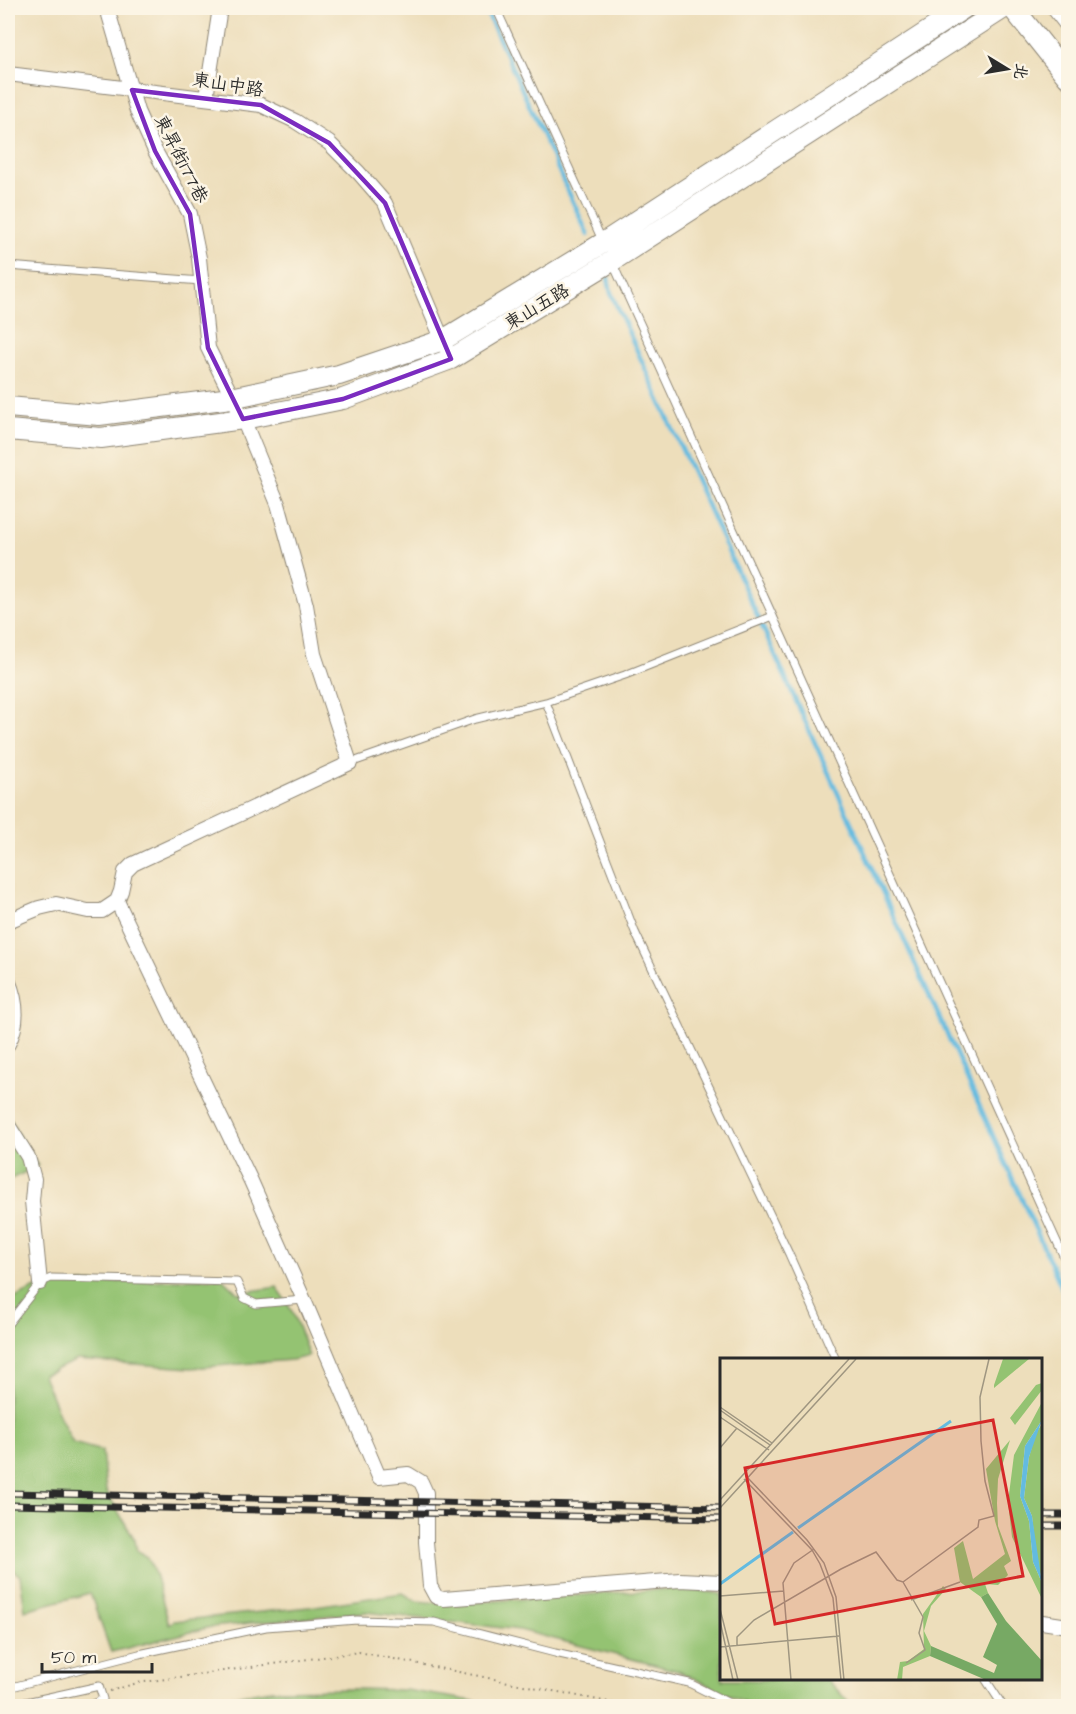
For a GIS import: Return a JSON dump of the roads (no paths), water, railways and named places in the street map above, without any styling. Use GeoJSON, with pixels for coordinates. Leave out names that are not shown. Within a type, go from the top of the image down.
{"type":"FeatureCollection","features":[{"type":"Feature","properties":{"kind":"main road"},"geometry":{"type":"LineString","coordinates":[[1013,8],[1068,78]]}},
{"type":"Feature","properties":{"kind":"main road"},"geometry":{"type":"LineString","coordinates":[[1058,8],[1068,21]]}},
{"type":"Feature","properties":{"kind":"street","name":"東昇街177巷"},"geometry":{"type":"LineString","coordinates":[[107,8],[138,111],[154,151],[190,214],[199,258],[208,348],[243,419],[278,504],[306,605],[314,654],[350,763]]}},
{"type":"Feature","properties":{"kind":"street"},"geometry":{"type":"LineString","coordinates":[[206,98],[220,8]]}},
{"type":"Feature","properties":{"kind":"street","name":"東山五路"},"geometry":{"type":"LineString","coordinates":[[8,407],[99,415],[231,398],[339,375],[443,339],[603,243],[964,8]]}},
{"type":"Feature","properties":{"kind":"street","name":"東山五路"},"geometry":{"type":"LineString","coordinates":[[8,430],[101,438],[243,419],[343,399],[451,359],[612,261],[1004,8]]}},
{"type":"Feature","properties":{"kind":"street","name":"東山中路"},"geometry":{"type":"LineString","coordinates":[[8,74],[261,105],[295,121],[329,143],[385,203],[451,359]]}},
{"type":"Feature","properties":{"kind":"street"},"geometry":{"type":"LineString","coordinates":[[8,921],[39,908],[56,904],[88,911],[102,911],[117,901],[125,872],[133,864],[350,763]]}},
{"type":"Feature","properties":{"kind":"street"},"geometry":{"type":"LineString","coordinates":[[117,901],[251,1181],[380,1476],[408,1474],[421,1482],[426,1493],[426,1542],[430,1586],[436,1597],[444,1599],[680,1580],[720,1582]]}},
{"type":"Feature","properties":{"kind":"street"},"geometry":{"type":"LineString","coordinates":[[8,980],[14,994],[16,1010],[13,1032],[8,1044]]}},
{"type":"Feature","properties":{"kind":"street"},"geometry":{"type":"LineString","coordinates":[[8,1125],[27,1157],[34,1179],[32,1201],[40,1283]]}},
{"type":"Feature","properties":{"kind":"street"},"geometry":{"type":"LineString","coordinates":[[1043,1622],[1068,1626]]}},
{"type":"Feature","properties":{"kind":"lane"},"geometry":{"type":"LineString","coordinates":[[496,8],[1068,1266]]}},
{"type":"Feature","properties":{"kind":"lane"},"geometry":{"type":"LineString","coordinates":[[8,266],[201,281]]}},
{"type":"Feature","properties":{"kind":"lane"},"geometry":{"type":"LineString","coordinates":[[350,763],[475,719],[546,702],[626,675],[773,616]]}},
{"type":"Feature","properties":{"kind":"lane"},"geometry":{"type":"LineString","coordinates":[[546,702],[635,932],[789,1254],[835,1358]]}},
{"type":"Feature","properties":{"kind":"lane"},"geometry":{"type":"LineString","coordinates":[[8,1323],[40,1283],[51,1278],[237,1282],[244,1298],[256,1304],[304,1300]]}},
{"type":"Feature","properties":{"kind":"lane"},"geometry":{"type":"LineString","coordinates":[[8,1688],[139,1654],[266,1627],[357,1620],[434,1622],[689,1683],[735,1707]]}},
{"type":"Feature","properties":{"kind":"lane"},"geometry":{"type":"LineString","coordinates":[[987,1681],[1003,1707]]}},
{"type":"Feature","properties":{"kind":"lane"},"geometry":{"type":"LineString","coordinates":[[8,1706],[99,1686],[103,1700],[88,1707]]}},
{"type":"Feature","properties":{"kind":"waterway"},"geometry":{"type":"LineString","coordinates":[[485,8],[588,235]]}},
{"type":"Feature","properties":{"kind":"waterway"},"geometry":{"type":"LineString","coordinates":[[608,278],[611,293],[1068,1301]]}},
{"type":"Feature","properties":{"kind":"railway"},"geometry":{"type":"LineString","coordinates":[[8,1493],[720,1508]]}},
{"type":"Feature","properties":{"kind":"railway"},"geometry":{"type":"LineString","coordinates":[[8,1505],[720,1519]]}},
{"type":"Feature","properties":{"kind":"railway"},"geometry":{"type":"LineString","coordinates":[[1043,1515],[1068,1515]]}},
{"type":"Feature","properties":{"kind":"railway"},"geometry":{"type":"LineString","coordinates":[[1043,1526],[1068,1526]]}}]}
